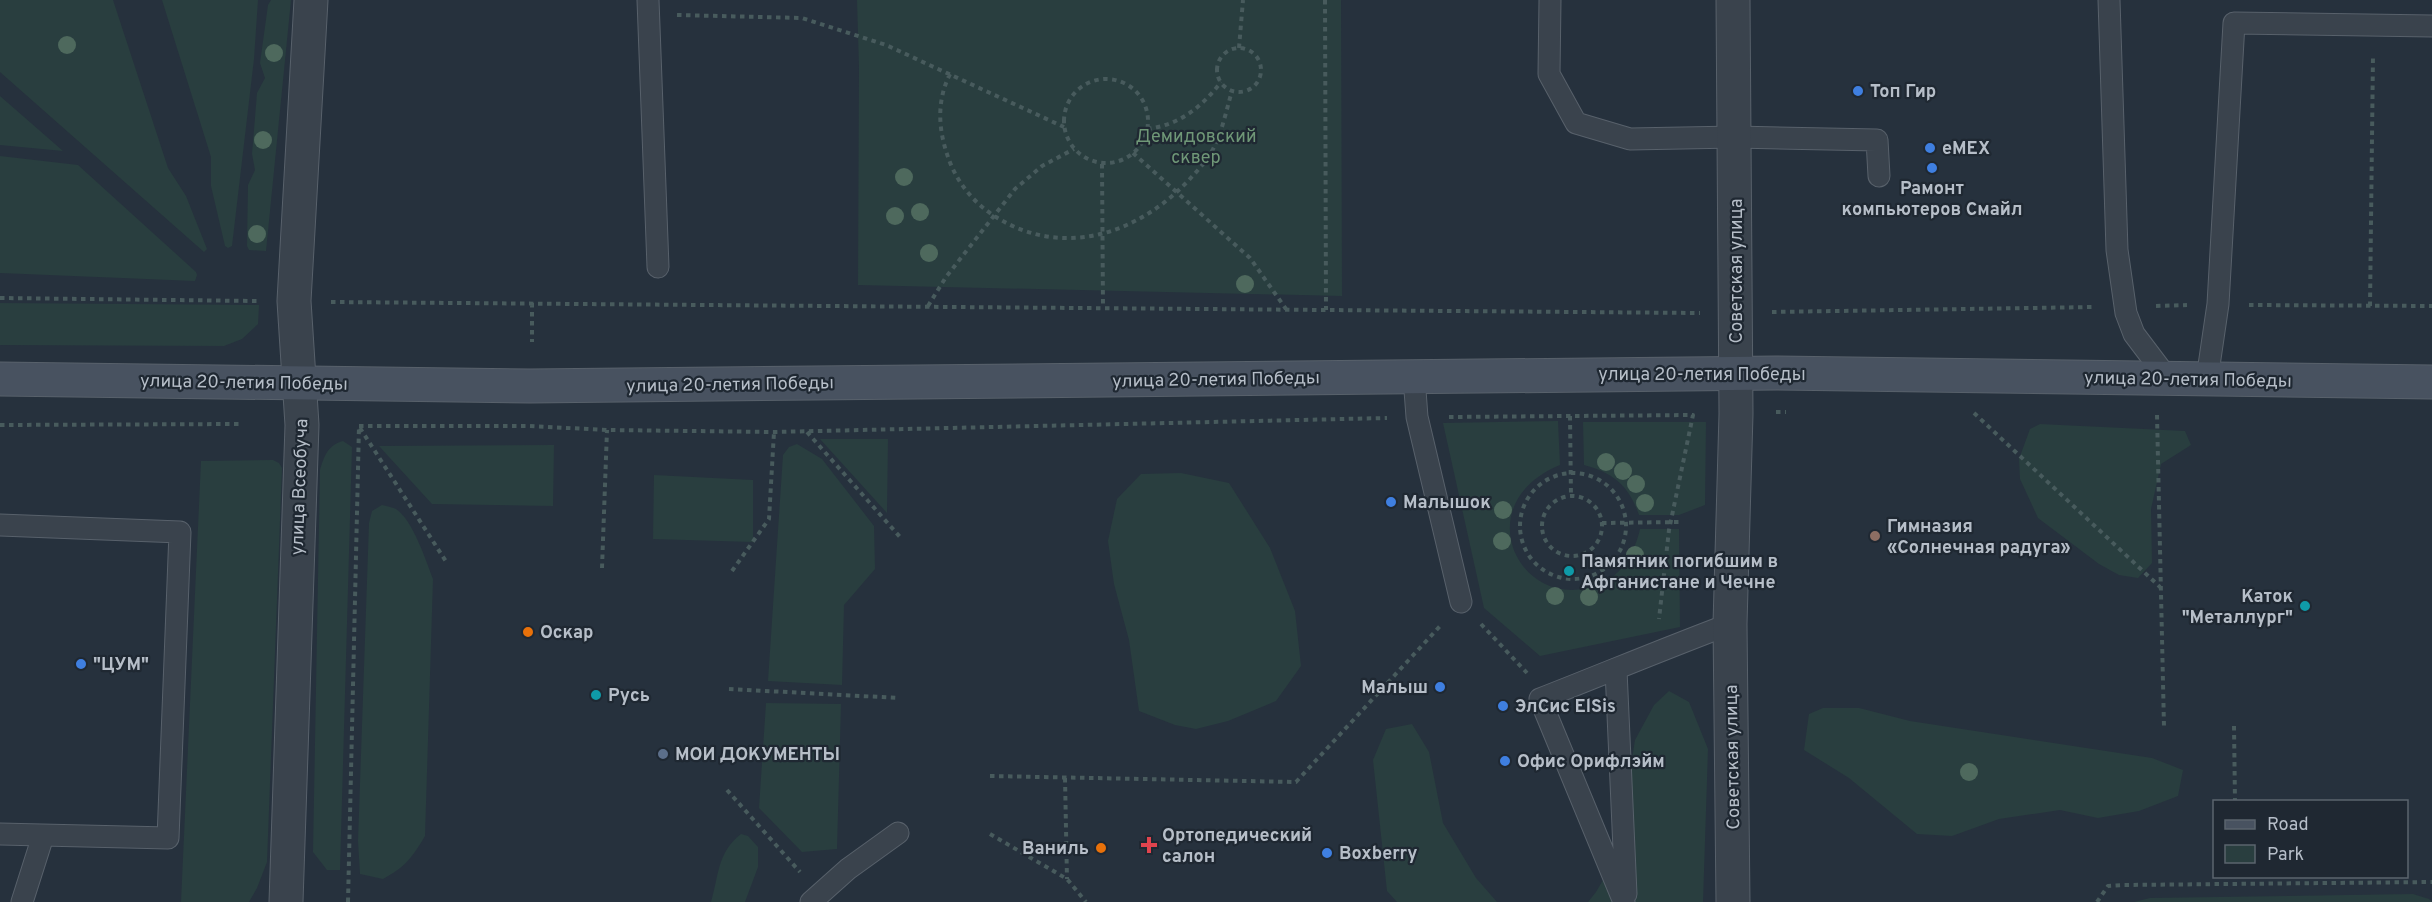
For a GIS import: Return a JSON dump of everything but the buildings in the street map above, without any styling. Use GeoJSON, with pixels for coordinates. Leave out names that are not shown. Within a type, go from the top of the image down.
{"type":"FeatureCollection","features":[{"type":"Feature","properties":{"kind":"street","name":"улица Всеобуча"},"geometry":{"type":"LineString","coordinates":[[282,897],[302,425],[294,301],[311,0]]}},
{"type":"Feature","properties":{"kind":"street","name":"Советская улица"},"geometry":{"type":"LineString","coordinates":[[1732,0],[1736,374],[1731,624],[1733,902]]}},
{"type":"Feature","properties":{"kind":"street","name":"улица 20-летия Победы"},"geometry":{"type":"LineString","coordinates":[[0,379],[531,386],[1736,374],[2432,382]]}},
{"type":"Feature","properties":{"kind":"lane"},"geometry":{"type":"LineString","coordinates":[[1550,0],[1549,74],[1576,123],[1630,139],[1735,137],[1877,140],[1879,176]]}},
{"type":"Feature","properties":{"kind":"lane"},"geometry":{"type":"LineString","coordinates":[[2109,0],[2117,250],[2126,313],[2134,334],[2168,379]]}},
{"type":"Feature","properties":{"kind":"lane"},"geometry":{"type":"LineString","coordinates":[[649,7],[658,267]]}},
{"type":"Feature","properties":{"kind":"lane"},"geometry":{"type":"LineString","coordinates":[[2207,379],[2218,304],[2234,23],[2432,26]]}},
{"type":"Feature","properties":{"kind":"lane"},"geometry":{"type":"LineString","coordinates":[[1414,377],[1417,417],[1461,602]]}},
{"type":"Feature","properties":{"kind":"lane"},"geometry":{"type":"LineString","coordinates":[[0,525],[180,532],[168,838],[0,834]]}},
{"type":"Feature","properties":{"kind":"lane"},"geometry":{"type":"LineString","coordinates":[[1625,902],[1540,699],[1616,670],[1656,651],[1731,624]]}},
{"type":"Feature","properties":{"kind":"lane"},"geometry":{"type":"LineString","coordinates":[[1616,670],[1625,902]]}},
{"type":"Feature","properties":{"kind":"lane"},"geometry":{"type":"LineString","coordinates":[[811,902],[848,869],[898,833]]}},
{"type":"Feature","properties":{"kind":"lane"},"geometry":{"type":"LineString","coordinates":[[22,902],[43,836]]}},
{"type":"Feature","properties":{"kind":"path"},"geometry":{"type":"LineString","coordinates":[[1239,48],[1244,0]]}},
{"type":"Feature","properties":{"kind":"path"},"geometry":{"type":"LineString","coordinates":[[1325,0],[1326,310]]}},
{"type":"Feature","properties":{"kind":"path"},"geometry":{"type":"LineString","coordinates":[[649,7],[802,18],[886,45],[1064,127]]}},
{"type":"Feature","properties":{"kind":"path"},"geometry":{"type":"LineString","coordinates":[[2370,306],[2374,25]]}},
{"type":"Feature","properties":{"kind":"path"},"geometry":{"type":"LineString","coordinates":[[1239,48],[1254,54],[1258,59],[1261,73],[1256,86],[1243,92],[1232,91],[1221,82],[1217,70],[1218,63],[1228,51],[1239,48]]}},
{"type":"Feature","properties":{"kind":"path"},"geometry":{"type":"LineString","coordinates":[[950,74],[940,104],[939,122],[948,159],[963,187],[985,210],[1020,231],[1051,238],[1103,233],[1151,214],[1176,193],[1211,152],[1219,136],[1232,91]]}},
{"type":"Feature","properties":{"kind":"path"},"geometry":{"type":"LineString","coordinates":[[1106,79],[1119,81],[1131,87],[1140,97],[1146,110],[1148,123],[1138,148],[1133,153],[1116,163],[1102,164],[1089,160],[1074,149],[1068,141],[1064,127],[1064,112],[1069,99],[1079,88],[1092,81],[1106,79]]}},
{"type":"Feature","properties":{"kind":"path"},"geometry":{"type":"LineString","coordinates":[[1147,129],[1176,122],[1188,115],[1221,82]]}},
{"type":"Feature","properties":{"kind":"path"},"geometry":{"type":"LineString","coordinates":[[928,306],[946,277],[993,215],[1028,177],[1074,149]]}},
{"type":"Feature","properties":{"kind":"path"},"geometry":{"type":"LineString","coordinates":[[1133,153],[1250,258],[1286,309]]}},
{"type":"Feature","properties":{"kind":"path"},"geometry":{"type":"LineString","coordinates":[[1102,164],[1103,308]]}},
{"type":"Feature","properties":{"kind":"path"},"geometry":{"type":"LineString","coordinates":[[0,298],[260,301]]}},
{"type":"Feature","properties":{"kind":"path"},"geometry":{"type":"LineString","coordinates":[[321,302],[1706,313]]}},
{"type":"Feature","properties":{"kind":"path"},"geometry":{"type":"LineString","coordinates":[[532,303],[532,342]]}},
{"type":"Feature","properties":{"kind":"path"},"geometry":{"type":"LineString","coordinates":[[1974,414],[2160,588]]}},
{"type":"Feature","properties":{"kind":"path"},"geometry":{"type":"LineString","coordinates":[[2157,414],[2164,727]]}},
{"type":"Feature","properties":{"kind":"path"},"geometry":{"type":"LineString","coordinates":[[359,426],[530,426],[607,430],[774,432],[1417,417],[1693,415],[1670,523],[1656,651]]}},
{"type":"Feature","properties":{"kind":"path"},"geometry":{"type":"LineString","coordinates":[[1570,416],[1571,496]]}},
{"type":"Feature","properties":{"kind":"path"},"geometry":{"type":"LineString","coordinates":[[0,424],[239,424]]}},
{"type":"Feature","properties":{"kind":"path"},"geometry":{"type":"LineString","coordinates":[[359,426],[447,563]]}},
{"type":"Feature","properties":{"kind":"path"},"geometry":{"type":"LineString","coordinates":[[348,902],[359,426]]}},
{"type":"Feature","properties":{"kind":"path"},"geometry":{"type":"LineString","coordinates":[[602,568],[607,430]]}},
{"type":"Feature","properties":{"kind":"path"},"geometry":{"type":"LineString","coordinates":[[806,431],[900,537]]}},
{"type":"Feature","properties":{"kind":"path"},"geometry":{"type":"LineString","coordinates":[[732,571],[770,519],[774,432]]}},
{"type":"Feature","properties":{"kind":"path"},"geometry":{"type":"LineString","coordinates":[[1571,472],[1597,478],[1612,490],[1623,506],[1627,523],[1625,542],[1616,559],[1603,572],[1585,579],[1566,580],[1550,575],[1537,566],[1526,553],[1520,538],[1520,521],[1524,505],[1532,490],[1545,480],[1571,472]]}},
{"type":"Feature","properties":{"kind":"path"},"geometry":{"type":"LineString","coordinates":[[1571,496],[1590,502],[1597,509],[1602,523],[1599,539],[1587,553],[1567,557],[1550,548],[1542,530],[1545,511],[1552,503],[1571,496]]}},
{"type":"Feature","properties":{"kind":"path"},"geometry":{"type":"LineString","coordinates":[[1602,523],[1680,522]]}},
{"type":"Feature","properties":{"kind":"path"},"geometry":{"type":"LineString","coordinates":[[990,776],[1296,782],[1461,602],[1525,670],[1540,699]]}},
{"type":"Feature","properties":{"kind":"path"},"geometry":{"type":"LineString","coordinates":[[729,690],[899,698]]}},
{"type":"Feature","properties":{"kind":"path"},"geometry":{"type":"LineString","coordinates":[[2234,726],[2235,800]]}},
{"type":"Feature","properties":{"kind":"path"},"geometry":{"type":"LineString","coordinates":[[1065,778],[1066,879]]}},
{"type":"Feature","properties":{"kind":"path"},"geometry":{"type":"LineString","coordinates":[[727,790],[788,857]]}},
{"type":"Feature","properties":{"kind":"path"},"geometry":{"type":"LineString","coordinates":[[990,834],[1066,879],[1086,902]]}},
{"type":"Feature","properties":{"kind":"path"},"geometry":{"type":"LineString","coordinates":[[2235,878],[2235,884]]}},
{"type":"Feature","properties":{"kind":"path"},"geometry":{"type":"LineString","coordinates":[[2097,902],[2108,886],[2432,882]]}},
{"type":"Feature","properties":{"kind":"green space"},"geometry":{"type":"Polygon","coordinates":[[[0,0],[113,0],[168,168],[186,196],[207,249],[204,252],[0,72],[0,0]]]}},
{"type":"Feature","properties":{"kind":"green space"},"geometry":{"type":"Polygon","coordinates":[[[162,0],[258,0],[254,59],[232,246],[228,248],[225,246],[211,186],[211,157],[162,0]]]}},
{"type":"Feature","properties":{"kind":"green space"},"geometry":{"type":"Polygon","coordinates":[[[271,0],[291,0],[266,251],[249,250],[247,246],[248,185],[255,170],[252,154],[257,93],[265,78],[260,63],[268,5],[271,0]]]}},
{"type":"Feature","properties":{"kind":"green space","name":"Демидовский сквер"},"geometry":{"type":"Polygon","coordinates":[[[857,0],[1341,0],[1342,296],[858,285],[857,0]]]}},
{"type":"Feature","properties":{"kind":"green space"},"geometry":{"type":"Polygon","coordinates":[[[0,96],[63,151],[0,145],[0,96]]]}},
{"type":"Feature","properties":{"kind":"green space"},"geometry":{"type":"Polygon","coordinates":[[[0,156],[78,165],[196,272],[195,281],[0,273],[0,156]]]}},
{"type":"Feature","properties":{"kind":"green space"},"geometry":{"type":"Polygon","coordinates":[[[0,303],[259,305],[258,324],[242,339],[224,346],[0,345],[0,303]]]}},
{"type":"Feature","properties":{"kind":"green space"},"geometry":{"type":"Polygon","coordinates":[[[1558,421],[1560,465],[1531,483],[1515,505],[1510,529],[1515,552],[1528,572],[1548,585],[1574,590],[1602,583],[1616,574],[1627,561],[1640,529],[1679,529],[1680,627],[1540,656],[1484,608],[1443,423],[1558,421]]]}},
{"type":"Feature","properties":{"kind":"green space"},"geometry":{"type":"Polygon","coordinates":[[[1583,422],[1706,422],[1705,505],[1679,515],[1639,515],[1630,496],[1619,482],[1604,472],[1584,465],[1583,422]]]}},
{"type":"Feature","properties":{"kind":"green space"},"geometry":{"type":"Polygon","coordinates":[[[2040,424],[2185,431],[2191,445],[2161,464],[2151,509],[2152,563],[2138,578],[2119,575],[2099,564],[2038,518],[2020,479],[2019,459],[2030,429],[2040,424]]]}},
{"type":"Feature","properties":{"kind":"green space"},"geometry":{"type":"Polygon","coordinates":[[[820,439],[888,439],[887,513],[820,439]]]}},
{"type":"Feature","properties":{"kind":"green space"},"geometry":{"type":"Polygon","coordinates":[[[343,441],[352,447],[340,870],[327,870],[313,852],[320,470],[327,452],[334,445],[343,441]]]}},
{"type":"Feature","properties":{"kind":"green space"},"geometry":{"type":"Polygon","coordinates":[[[797,444],[822,459],[874,526],[875,569],[844,605],[842,685],[768,681],[783,455],[789,447],[797,444]]]}},
{"type":"Feature","properties":{"kind":"green space"},"geometry":{"type":"Polygon","coordinates":[[[554,445],[553,506],[432,504],[379,446],[554,445]]]}},
{"type":"Feature","properties":{"kind":"green space"},"geometry":{"type":"Polygon","coordinates":[[[273,460],[282,468],[267,862],[249,902],[181,902],[201,461],[273,460]]]}},
{"type":"Feature","properties":{"kind":"green space"},"geometry":{"type":"Polygon","coordinates":[[[1181,473],[1229,483],[1270,548],[1295,611],[1301,666],[1276,701],[1228,721],[1196,729],[1175,725],[1139,711],[1129,640],[1114,584],[1108,541],[1117,499],[1141,474],[1181,473]]]}},
{"type":"Feature","properties":{"kind":"green space"},"geometry":{"type":"Polygon","coordinates":[[[654,475],[753,480],[753,542],[653,539],[654,475]]]}},
{"type":"Feature","properties":{"kind":"green space"},"geometry":{"type":"Polygon","coordinates":[[[382,505],[396,509],[408,522],[433,579],[425,836],[407,861],[383,879],[360,874],[358,841],[369,523],[372,511],[382,505]]]}},
{"type":"Feature","properties":{"kind":"green space"},"geometry":{"type":"Polygon","coordinates":[[[1669,691],[1689,702],[1708,749],[1703,902],[1588,902],[1617,856],[1635,740],[1654,705],[1669,691]]]}},
{"type":"Feature","properties":{"kind":"green space"},"geometry":{"type":"Polygon","coordinates":[[[766,703],[841,704],[837,849],[802,852],[759,808],[766,703]]]}},
{"type":"Feature","properties":{"kind":"green space"},"geometry":{"type":"Polygon","coordinates":[[[1823,708],[1859,708],[1910,721],[2152,758],[2183,770],[2178,796],[2139,811],[2098,818],[2060,810],[1999,819],[1952,836],[1917,834],[1849,778],[1804,750],[1809,714],[1823,708]]]}},
{"type":"Feature","properties":{"kind":"green space"},"geometry":{"type":"Polygon","coordinates":[[[1412,724],[1429,752],[1443,823],[1476,878],[1497,902],[1397,902],[1387,891],[1373,760],[1386,729],[1412,724]]]}},
{"type":"Feature","properties":{"kind":"green space"},"geometry":{"type":"Polygon","coordinates":[[[741,834],[748,836],[758,847],[758,867],[745,902],[711,902],[723,857],[733,841],[741,834]]]}},
{"type":"Feature","properties":{"kind":"green space"},"geometry":{"type":"Polygon","coordinates":[[[2413,894],[2432,902],[2134,902],[2150,898],[2413,894]]]}},
{"type":"Feature","properties":{"kind":"place","name":"Топ Гир"},"geometry":{"type":"Point","coordinates":[1858,91]}},
{"type":"Feature","properties":{"kind":"place","name":"eMEX"},"geometry":{"type":"Point","coordinates":[1930,148]}},
{"type":"Feature","properties":{"kind":"place","name":"Рамонт компьютеров Смайл"},"geometry":{"type":"Point","coordinates":[1932,168]}},
{"type":"Feature","properties":{"kind":"place","name":"Малышок"},"geometry":{"type":"Point","coordinates":[1391,502]}},
{"type":"Feature","properties":{"kind":"place","name":"Гимназия «Солнечная радуга»"},"geometry":{"type":"Point","coordinates":[1875,536]}},
{"type":"Feature","properties":{"kind":"place","name":"Памятник погибшим в Афганистане и Чечне"},"geometry":{"type":"Point","coordinates":[1569,571]}},
{"type":"Feature","properties":{"kind":"place","name":"Каток \"Металлург\""},"geometry":{"type":"Point","coordinates":[2305,606]}},
{"type":"Feature","properties":{"kind":"place","name":"Оскар"},"geometry":{"type":"Point","coordinates":[528,632]}},
{"type":"Feature","properties":{"kind":"place","name":"\"ЦУМ\""},"geometry":{"type":"Point","coordinates":[81,664]}},
{"type":"Feature","properties":{"kind":"place","name":"Малыш"},"geometry":{"type":"Point","coordinates":[1440,687]}},
{"type":"Feature","properties":{"kind":"place","name":"Русь"},"geometry":{"type":"Point","coordinates":[596,695]}},
{"type":"Feature","properties":{"kind":"place","name":"ЭлСис ElSis"},"geometry":{"type":"Point","coordinates":[1503,706]}},
{"type":"Feature","properties":{"kind":"place","name":"МОИ ДОКУМЕНТЫ"},"geometry":{"type":"Point","coordinates":[663,754]}},
{"type":"Feature","properties":{"kind":"place","name":"Офис Орифлэйм"},"geometry":{"type":"Point","coordinates":[1505,761]}},
{"type":"Feature","properties":{"kind":"place","name":"Ортопедический салон"},"geometry":{"type":"Point","coordinates":[1149,845]}},
{"type":"Feature","properties":{"kind":"place","name":"Ваниль"},"geometry":{"type":"Point","coordinates":[1101,848]}},
{"type":"Feature","properties":{"kind":"place","name":"Boxberry"},"geometry":{"type":"Point","coordinates":[1327,853]}}]}
